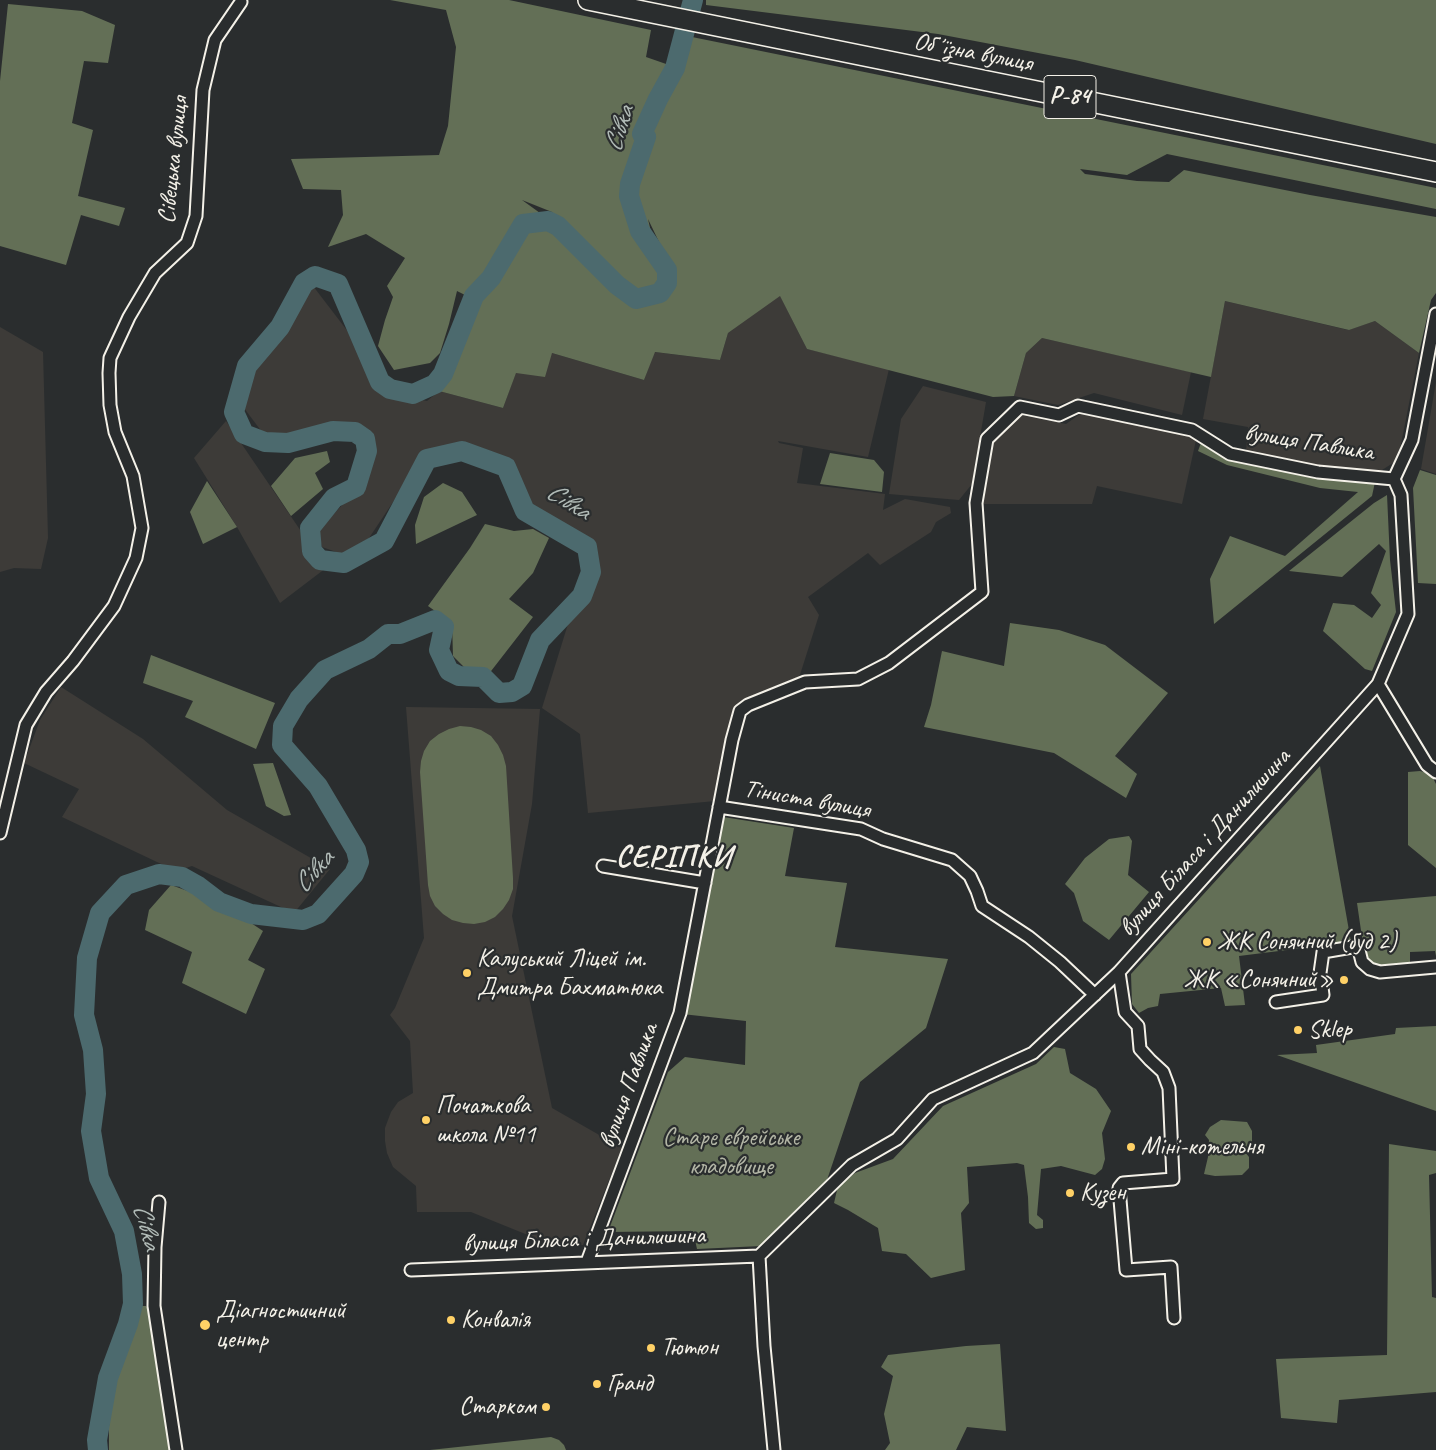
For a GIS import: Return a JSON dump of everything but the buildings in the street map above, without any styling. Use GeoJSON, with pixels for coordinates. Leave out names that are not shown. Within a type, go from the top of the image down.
{"type":"FeatureCollection","features":[{"type":"Feature","properties":{"kind":"main road","name":"Обʼїзна вулиця"},"geometry":{"type":"LineString","coordinates":[[588,0],[1436,172]]}},
{"type":"Feature","properties":{"kind":"street","name":"Сівецька вулиця"},"geometry":{"type":"LineString","coordinates":[[0,834],[26,725],[46,692],[73,661],[114,606],[136,558],[142,528],[133,476],[115,432],[110,405],[110,358],[129,317],[155,273],[187,243],[196,216],[203,90],[215,40],[242,2]]}},
{"type":"Feature","properties":{"kind":"street"},"geometry":{"type":"LineString","coordinates":[[1394,479],[1412,440],[1436,314]]}},
{"type":"Feature","properties":{"kind":"street","name":"вулиця Павлика"},"geometry":{"type":"LineString","coordinates":[[587,1262],[680,1013],[732,740],[740,711],[748,705],[805,682],[858,679],[889,663],[982,592],[976,503],[987,439],[1020,407],[1059,415],[1078,406],[1192,430],[1230,454],[1318,472],[1394,479]]}},
{"type":"Feature","properties":{"kind":"street","name":"вулиця Біласа і Данилишина"},"geometry":{"type":"LineString","coordinates":[[411,1270],[759,1256],[852,1165],[897,1139],[933,1099],[1033,1053],[1119,972],[1378,684],[1408,614],[1402,495],[1394,479]]}},
{"type":"Feature","properties":{"kind":"street"},"geometry":{"type":"LineString","coordinates":[[1378,684],[1427,765],[1436,772]]}},
{"type":"Feature","properties":{"kind":"street","name":"Тіниста вулиця"},"geometry":{"type":"LineString","coordinates":[[719,807],[861,829],[952,860],[970,876],[982,906],[1029,937],[1060,962],[1095,995]]}},
{"type":"Feature","properties":{"kind":"street"},"geometry":{"type":"LineString","coordinates":[[602,866],[704,883]]}},
{"type":"Feature","properties":{"kind":"street"},"geometry":{"type":"LineString","coordinates":[[1276,1002],[1323,995],[1320,973],[1323,952],[1358,946],[1362,962],[1370,969],[1380,972],[1436,968]]}},
{"type":"Feature","properties":{"kind":"street"},"geometry":{"type":"LineString","coordinates":[[1119,972],[1125,1012],[1138,1026],[1140,1049],[1163,1072],[1169,1088],[1173,1179],[1123,1182],[1119,1188],[1126,1270],[1171,1267],[1174,1318]]}},
{"type":"Feature","properties":{"kind":"street"},"geometry":{"type":"LineString","coordinates":[[159,1202],[155,1247],[154,1306],[176,1450]]}},
{"type":"Feature","properties":{"kind":"street"},"geometry":{"type":"LineString","coordinates":[[759,1256],[764,1346],[774,1450]]}},
{"type":"Feature","properties":{"kind":"shaded area"},"geometry":{"type":"Polygon","coordinates":[[[313,286],[362,350],[378,386],[387,393],[427,401],[439,391],[503,408],[516,372],[552,353],[644,380],[654,352],[720,360],[728,333],[780,295],[807,349],[889,369],[868,457],[778,441],[779,443],[803,448],[797,483],[885,494],[883,510],[905,499],[950,507],[951,513],[936,522],[931,532],[880,565],[868,553],[808,597],[819,615],[798,681],[737,707],[715,801],[588,813],[580,734],[542,708],[568,624],[589,594],[594,560],[585,542],[528,509],[516,473],[511,466],[463,448],[442,449],[425,454],[369,538],[345,555],[322,547],[318,531],[367,474],[371,455],[366,435],[351,429],[330,427],[287,438],[268,440],[241,404],[251,371],[284,331],[313,286]]]}},
{"type":"Feature","properties":{"kind":"shaded area"},"geometry":{"type":"Polygon","coordinates":[[[1225,301],[1348,330],[1375,321],[1419,353],[1400,449],[1393,463],[1382,470],[1372,473],[1299,464],[1246,452],[1248,427],[1203,419],[1225,301]]]}},
{"type":"Feature","properties":{"kind":"shaded area"},"geometry":{"type":"Polygon","coordinates":[[[0,327],[43,352],[48,538],[41,569],[14,568],[0,572],[0,327]]]}},
{"type":"Feature","properties":{"kind":"shaded area"},"geometry":{"type":"Polygon","coordinates":[[[1042,338],[1191,372],[1182,415],[1094,393],[1058,405],[1014,396],[1026,353],[1042,338]]]}},
{"type":"Feature","properties":{"kind":"shaded area"},"geometry":{"type":"Polygon","coordinates":[[[1436,382],[1436,474],[1421,469],[1436,382]]]}},
{"type":"Feature","properties":{"kind":"shaded area"},"geometry":{"type":"Polygon","coordinates":[[[923,386],[986,402],[972,484],[959,500],[889,494],[901,419],[923,386]]]}},
{"type":"Feature","properties":{"kind":"shaded area"},"geometry":{"type":"Polygon","coordinates":[[[1083,412],[1191,434],[1196,440],[1182,504],[1097,486],[1092,504],[982,504],[985,474],[992,441],[1020,415],[1066,424],[1083,412]]]}},
{"type":"Feature","properties":{"kind":"shaded area"},"geometry":{"type":"Polygon","coordinates":[[[226,421],[326,568],[280,603],[237,527],[194,458],[226,421]]]}},
{"type":"Feature","properties":{"kind":"shaded area"},"geometry":{"type":"Polygon","coordinates":[[[61,687],[143,739],[227,810],[330,869],[294,913],[192,866],[176,871],[62,817],[79,789],[24,763],[40,720],[61,687]]]}},
{"type":"Feature","properties":{"kind":"shaded area","name":"Калуський Ліцей ім. Дмитра Бахматюка"},"geometry":{"type":"Polygon","coordinates":[[[406,707],[540,709],[532,804],[512,916],[552,1108],[622,1148],[583,1245],[555,1246],[471,1212],[417,1212],[416,1186],[393,1167],[387,1153],[385,1128],[391,1112],[398,1102],[413,1093],[410,1041],[390,1015],[395,1008],[424,938],[406,707]]]}},
{"type":"Feature","properties":{"kind":"green space"},"geometry":{"type":"Polygon","coordinates":[[[390,0],[509,0],[651,30],[646,57],[669,65],[646,112],[656,117],[680,71],[692,37],[1436,188],[1436,209],[1167,154],[1127,175],[1080,169],[1085,174],[1137,181],[1169,182],[1184,170],[1436,217],[1436,293],[1431,300],[1419,353],[1375,321],[1349,330],[1225,301],[1211,377],[1042,338],[1026,353],[1014,396],[993,397],[807,349],[780,296],[728,333],[720,360],[655,352],[644,380],[552,353],[545,377],[516,373],[503,408],[439,391],[478,300],[494,282],[526,229],[549,229],[631,303],[663,300],[672,269],[648,219],[660,271],[656,286],[638,292],[552,212],[522,200],[540,213],[523,219],[486,276],[467,296],[457,291],[440,353],[430,363],[394,370],[378,346],[393,297],[387,286],[405,258],[366,234],[328,247],[343,215],[341,190],[303,189],[291,159],[439,155],[448,126],[456,47],[446,10],[390,0]]]}},
{"type":"Feature","properties":{"kind":"green space"},"geometry":{"type":"Polygon","coordinates":[[[706,0],[1436,0],[1436,144],[1075,60],[938,34],[706,5],[706,0]]]}},
{"type":"Feature","properties":{"kind":"green space"},"geometry":{"type":"Polygon","coordinates":[[[8,4],[82,11],[115,25],[108,63],[84,61],[72,123],[93,130],[78,196],[125,208],[119,226],[81,215],[66,265],[0,246],[0,81],[8,4]]]}},
{"type":"Feature","properties":{"kind":"green space"},"geometry":{"type":"Polygon","coordinates":[[[1201,443],[1227,457],[1375,482],[1372,496],[1214,624],[1210,579],[1230,536],[1285,556],[1358,492],[1320,488],[1227,465],[1198,451],[1201,443]]]}},
{"type":"Feature","properties":{"kind":"green space"},"geometry":{"type":"Polygon","coordinates":[[[327,451],[330,462],[315,473],[323,489],[291,516],[271,486],[295,458],[327,451]]]}},
{"type":"Feature","properties":{"kind":"green space"},"geometry":{"type":"Polygon","coordinates":[[[830,453],[874,460],[884,472],[882,492],[820,484],[830,453]]]}},
{"type":"Feature","properties":{"kind":"green space"},"geometry":{"type":"Polygon","coordinates":[[[1420,470],[1436,475],[1436,584],[1418,583],[1413,488],[1420,470]]]}},
{"type":"Feature","properties":{"kind":"green space"},"geometry":{"type":"Polygon","coordinates":[[[207,481],[237,527],[203,544],[190,512],[207,481]]]}},
{"type":"Feature","properties":{"kind":"green space"},"geometry":{"type":"Polygon","coordinates":[[[443,483],[462,492],[477,515],[416,544],[415,525],[424,497],[443,483]]]}},
{"type":"Feature","properties":{"kind":"green space"},"geometry":{"type":"Polygon","coordinates":[[[1387,495],[1390,560],[1396,612],[1372,671],[1365,669],[1323,631],[1333,603],[1354,605],[1372,618],[1381,605],[1371,593],[1386,551],[1379,544],[1342,577],[1289,571],[1374,503],[1387,495]]]}},
{"type":"Feature","properties":{"kind":"green space"},"geometry":{"type":"Polygon","coordinates":[[[485,524],[514,531],[533,529],[549,538],[533,573],[509,599],[533,617],[488,675],[468,671],[453,656],[452,623],[428,606],[485,524]]]}},
{"type":"Feature","properties":{"kind":"green space"},"geometry":{"type":"Polygon","coordinates":[[[1010,623],[1059,630],[1105,645],[1168,693],[1115,756],[1137,774],[1126,798],[1054,753],[924,727],[931,705],[942,651],[1004,666],[1010,623]]]}},
{"type":"Feature","properties":{"kind":"green space"},"geometry":{"type":"Polygon","coordinates":[[[151,655],[275,703],[256,749],[185,717],[193,701],[143,683],[151,655]]]}},
{"type":"Feature","properties":{"kind":"green space"},"geometry":{"type":"Polygon","coordinates":[[[460,726],[481,730],[491,736],[503,755],[506,766],[513,889],[509,900],[495,917],[485,922],[474,924],[452,920],[435,906],[430,896],[420,772],[424,751],[430,741],[449,729],[460,726]]]}},
{"type":"Feature","properties":{"kind":"green space"},"geometry":{"type":"Polygon","coordinates":[[[273,763],[291,815],[284,816],[266,806],[253,764],[273,763]]]}},
{"type":"Feature","properties":{"kind":"green space"},"geometry":{"type":"Polygon","coordinates":[[[1320,766],[1351,942],[1239,956],[1245,1005],[1225,1006],[1221,988],[1160,994],[1158,1006],[1148,1008],[1139,1013],[1132,1004],[1131,974],[1320,766]]]}},
{"type":"Feature","properties":{"kind":"green space"},"geometry":{"type":"Polygon","coordinates":[[[1420,771],[1431,774],[1436,784],[1436,868],[1408,845],[1408,772],[1420,771]]]}},
{"type":"Feature","properties":{"kind":"green space","name":"Старе єврейське кладовище"},"geometry":{"type":"Polygon","coordinates":[[[723,817],[794,828],[785,876],[847,883],[835,947],[948,959],[926,1028],[860,1082],[827,1180],[761,1246],[697,1249],[693,1231],[608,1232],[668,1072],[685,1057],[745,1065],[746,1021],[682,1014],[723,817]]]}},
{"type":"Feature","properties":{"kind":"green space"},"geometry":{"type":"Polygon","coordinates":[[[1129,836],[1132,841],[1128,875],[1149,892],[1109,940],[1083,921],[1074,893],[1065,884],[1085,858],[1109,839],[1129,836]]]}},
{"type":"Feature","properties":{"kind":"green space"},"geometry":{"type":"Polygon","coordinates":[[[171,885],[196,894],[239,915],[263,931],[248,960],[265,969],[246,1014],[182,983],[192,952],[145,930],[149,910],[171,885]]]}},
{"type":"Feature","properties":{"kind":"green space"},"geometry":{"type":"Polygon","coordinates":[[[1436,896],[1436,956],[1435,951],[1410,952],[1410,962],[1407,967],[1373,966],[1365,958],[1357,903],[1436,896]]]}},
{"type":"Feature","properties":{"kind":"green space"},"geometry":{"type":"Polygon","coordinates":[[[1436,1026],[1436,1111],[1277,1055],[1317,1053],[1316,1045],[1395,1034],[1396,1028],[1436,1026]]]}},
{"type":"Feature","properties":{"kind":"green space"},"geometry":{"type":"Polygon","coordinates":[[[1054,1047],[1065,1049],[1070,1073],[1096,1089],[1111,1111],[1102,1133],[1105,1159],[1102,1169],[1095,1175],[1061,1166],[1041,1169],[1037,1215],[1043,1220],[1043,1228],[1036,1229],[1029,1223],[1024,1165],[1017,1163],[967,1167],[969,1203],[961,1213],[965,1270],[931,1278],[906,1254],[882,1251],[878,1228],[834,1203],[838,1186],[855,1173],[893,1159],[943,1106],[1036,1064],[1054,1047]]]}},
{"type":"Feature","properties":{"kind":"green space"},"geometry":{"type":"Polygon","coordinates":[[[1221,1120],[1247,1122],[1252,1131],[1252,1144],[1248,1146],[1245,1152],[1249,1157],[1249,1168],[1242,1175],[1215,1176],[1204,1174],[1209,1140],[1205,1135],[1210,1127],[1221,1120]]]}},
{"type":"Feature","properties":{"kind":"green space"},"geometry":{"type":"Polygon","coordinates":[[[1389,1144],[1436,1151],[1436,1173],[1429,1175],[1432,1297],[1436,1298],[1436,1392],[1339,1400],[1337,1423],[1281,1418],[1276,1359],[1387,1355],[1389,1144]]]}},
{"type":"Feature","properties":{"kind":"green space"},"geometry":{"type":"Polygon","coordinates":[[[138,1306],[146,1306],[150,1312],[171,1450],[109,1450],[109,1426],[116,1380],[138,1306]]]}},
{"type":"Feature","properties":{"kind":"green space"},"geometry":{"type":"Polygon","coordinates":[[[1000,1344],[1006,1431],[967,1427],[956,1450],[885,1450],[890,1443],[884,1414],[893,1376],[881,1367],[888,1355],[1000,1344]]]}},
{"type":"Feature","properties":{"kind":"green space"},"geometry":{"type":"Polygon","coordinates":[[[551,1437],[559,1440],[566,1450],[430,1450],[551,1437]]]}},
{"type":"Feature","properties":{"kind":"waterway","name":"Сівка"},"geometry":{"type":"LineString","coordinates":[[98,1450],[97,1440],[108,1378],[128,1324],[133,1304],[132,1274],[124,1231],[99,1178],[91,1131],[96,1094],[93,1050],[84,1015],[87,958],[100,913],[126,885],[159,874],[182,877],[198,886],[219,902],[251,914],[303,920],[318,914],[354,874],[359,862],[356,850],[318,786],[282,745],[283,726],[299,699],[325,670],[369,649],[388,634],[400,634],[435,620],[444,627],[439,650],[449,671],[459,676],[483,677],[499,693],[512,692],[522,686],[540,640],[582,596],[591,572],[587,547],[525,511],[506,467],[462,451],[427,459],[384,541],[344,563],[320,560],[312,551],[310,528],[334,498],[356,487],[367,451],[365,439],[355,432],[333,431],[288,443],[265,442],[244,434],[234,412],[247,366],[280,327],[304,283],[315,276],[338,284],[380,382],[390,389],[413,394],[435,384],[443,374],[474,296],[491,278],[523,224],[548,221],[558,226],[617,285],[636,299],[660,293],[667,283],[667,270],[640,231],[629,196],[630,184],[646,137],[642,134],[675,68],[693,0]]}},
{"type":"Feature","properties":{"kind":"place","name":"ЖК Сонячний (буд 2)"},"geometry":{"type":"Point","coordinates":[1207,942]}},
{"type":"Feature","properties":{"kind":"place","name":"Калуський Ліцей ім. Дмитра Бахматюка"},"geometry":{"type":"Point","coordinates":[467,973]}},
{"type":"Feature","properties":{"kind":"place","name":"ЖК «Сонячний»"},"geometry":{"type":"Point","coordinates":[1344,980]}},
{"type":"Feature","properties":{"kind":"place","name":"Sklep"},"geometry":{"type":"Point","coordinates":[1298,1030]}},
{"type":"Feature","properties":{"kind":"place","name":"Початкова школа №11"},"geometry":{"type":"Point","coordinates":[426,1120]}},
{"type":"Feature","properties":{"kind":"place","name":"Міні-котельня"},"geometry":{"type":"Point","coordinates":[1131,1147]}},
{"type":"Feature","properties":{"kind":"place","name":"Кузен"},"geometry":{"type":"Point","coordinates":[1070,1193]}},
{"type":"Feature","properties":{"kind":"place","name":"Конвалія"},"geometry":{"type":"Point","coordinates":[451,1320]}},
{"type":"Feature","properties":{"kind":"place","name":"Діагностичний центр"},"geometry":{"type":"Point","coordinates":[205,1325]}},
{"type":"Feature","properties":{"kind":"place","name":"Тютюн"},"geometry":{"type":"Point","coordinates":[651,1348]}},
{"type":"Feature","properties":{"kind":"place","name":"Гранд"},"geometry":{"type":"Point","coordinates":[597,1384]}},
{"type":"Feature","properties":{"kind":"place","name":"Старком"},"geometry":{"type":"Point","coordinates":[546,1407]}},
{"type":"Feature","properties":{"kind":"district","name":"СЕРІПКИ"},"geometry":{"type":"Point","coordinates":[674,858]}}]}
